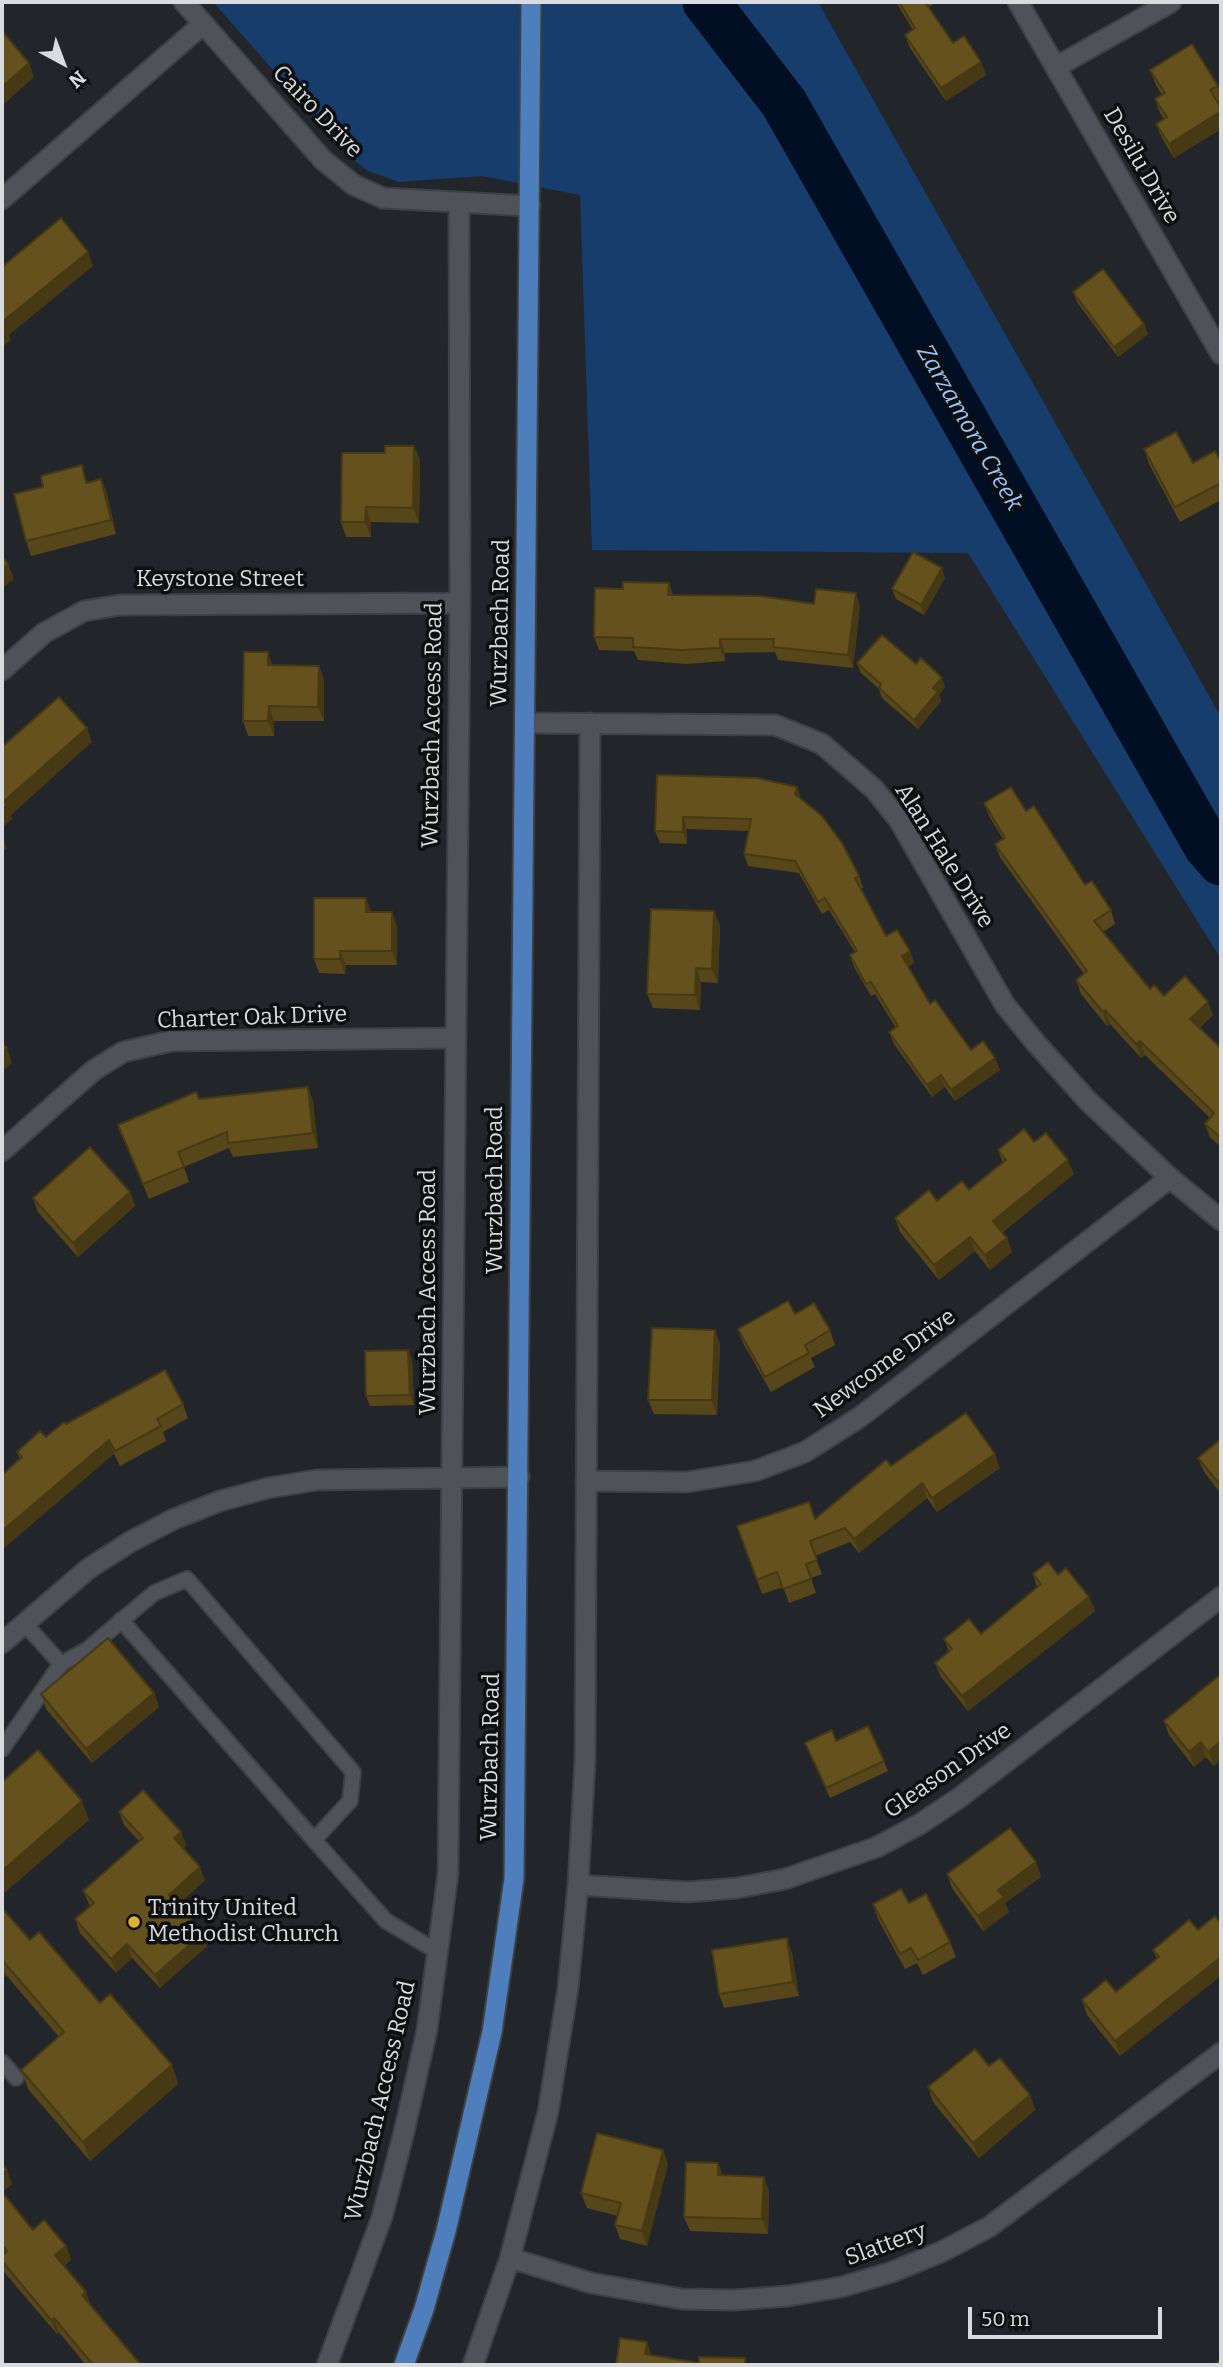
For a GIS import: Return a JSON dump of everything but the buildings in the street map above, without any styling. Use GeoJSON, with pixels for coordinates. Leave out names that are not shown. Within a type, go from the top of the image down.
{"type":"FeatureCollection","features":[{"type":"Feature","properties":{"kind":"main road","name":"Wurzbach Road"},"geometry":{"type":"LineString","coordinates":[[404,2365],[424,2309],[446,2231],[492,2032],[514,1879],[531,3]]}},
{"type":"Feature","properties":{"kind":"street","name":"Cairo Drive"},"geometry":{"type":"LineString","coordinates":[[184,2],[323,160],[354,185],[383,198],[530,206]]}},
{"type":"Feature","properties":{"kind":"street","name":"Desilu Drive"},"geometry":{"type":"LineString","coordinates":[[1018,2],[1221,354]]}},
{"type":"Feature","properties":{"kind":"street"},"geometry":{"type":"LineString","coordinates":[[1056,67],[1171,2]]}},
{"type":"Feature","properties":{"kind":"street"},"geometry":{"type":"LineString","coordinates":[[2,199],[203,24]]}},
{"type":"Feature","properties":{"kind":"street","name":"Wurzbach Access Road"},"geometry":{"type":"LineString","coordinates":[[327,2365],[382,2217],[427,2030],[448,1874],[460,604],[459,202]]}},
{"type":"Feature","properties":{"kind":"street","name":"Keystone Street"},"geometry":{"type":"LineString","coordinates":[[2,670],[44,633],[83,611],[120,605],[460,604]]}},
{"type":"Feature","properties":{"kind":"street","name":"Alan Hale Drive"},"geometry":{"type":"LineString","coordinates":[[525,723],[775,725],[822,744],[849,764],[899,820],[1005,1005],[1088,1101],[1170,1178],[1221,1220]]}},
{"type":"Feature","properties":{"kind":"street"},"geometry":{"type":"LineString","coordinates":[[473,2365],[510,2258],[548,2112],[568,1988],[578,1885],[584,1761],[590,723]]}},
{"type":"Feature","properties":{"kind":"street","name":"Charter Oak Drive"},"geometry":{"type":"LineString","coordinates":[[2,1151],[94,1070],[123,1052],[171,1041],[456,1038]]}},
{"type":"Feature","properties":{"kind":"street","name":"Newcome Drive"},"geometry":{"type":"LineString","coordinates":[[586,1480],[687,1482],[755,1471],[805,1452],[860,1417],[1170,1178]]}},
{"type":"Feature","properties":{"kind":"street"},"geometry":{"type":"LineString","coordinates":[[2,1643],[88,1569],[130,1542],[174,1519],[220,1501],[268,1488],[317,1480],[519,1477]]}},
{"type":"Feature","properties":{"kind":"street","name":"Gleason Drive"},"geometry":{"type":"LineString","coordinates":[[578,1885],[688,1892],[737,1888],[797,1876],[877,1847],[920,1824],[959,1798],[1221,1598]]}},
{"type":"Feature","properties":{"kind":"street","name":"Slattery"},"geometry":{"type":"LineString","coordinates":[[510,2258],[591,2283],[682,2299],[735,2300],[788,2296],[841,2287],[929,2257],[989,2227],[1221,2053]]}},
{"type":"Feature","properties":{"kind":"lane"},"geometry":{"type":"LineString","coordinates":[[2,1749],[61,1664],[88,1648],[154,1593],[187,1579],[353,1772],[350,1801],[314,1839]]}},
{"type":"Feature","properties":{"kind":"lane"},"geometry":{"type":"LineString","coordinates":[[121,1620],[386,1921],[438,1952]]}},
{"type":"Feature","properties":{"kind":"lane"},"geometry":{"type":"LineString","coordinates":[[24,1623],[61,1664]]}},
{"type":"Feature","properties":{"kind":"lane"},"geometry":{"type":"LineString","coordinates":[[2,2062],[16,2078]]}},
{"type":"Feature","properties":{"kind":"shaded area"},"geometry":{"type":"Polygon","coordinates":[[[213,2],[818,2],[1221,717],[1221,959],[968,553],[592,550],[580,195],[482,176],[399,182],[368,171],[352,159],[213,2]]]}},
{"type":"Feature","properties":{"kind":"waterway","name":"Zarzamora Creek"},"geometry":{"type":"LineString","coordinates":[[706,2],[784,103],[1207,846],[1221,862]]}},
{"type":"Feature","properties":{"kind":"place","name":"Trinity United Methodist Church"},"geometry":{"type":"Point","coordinates":[134,1922]}}]}
